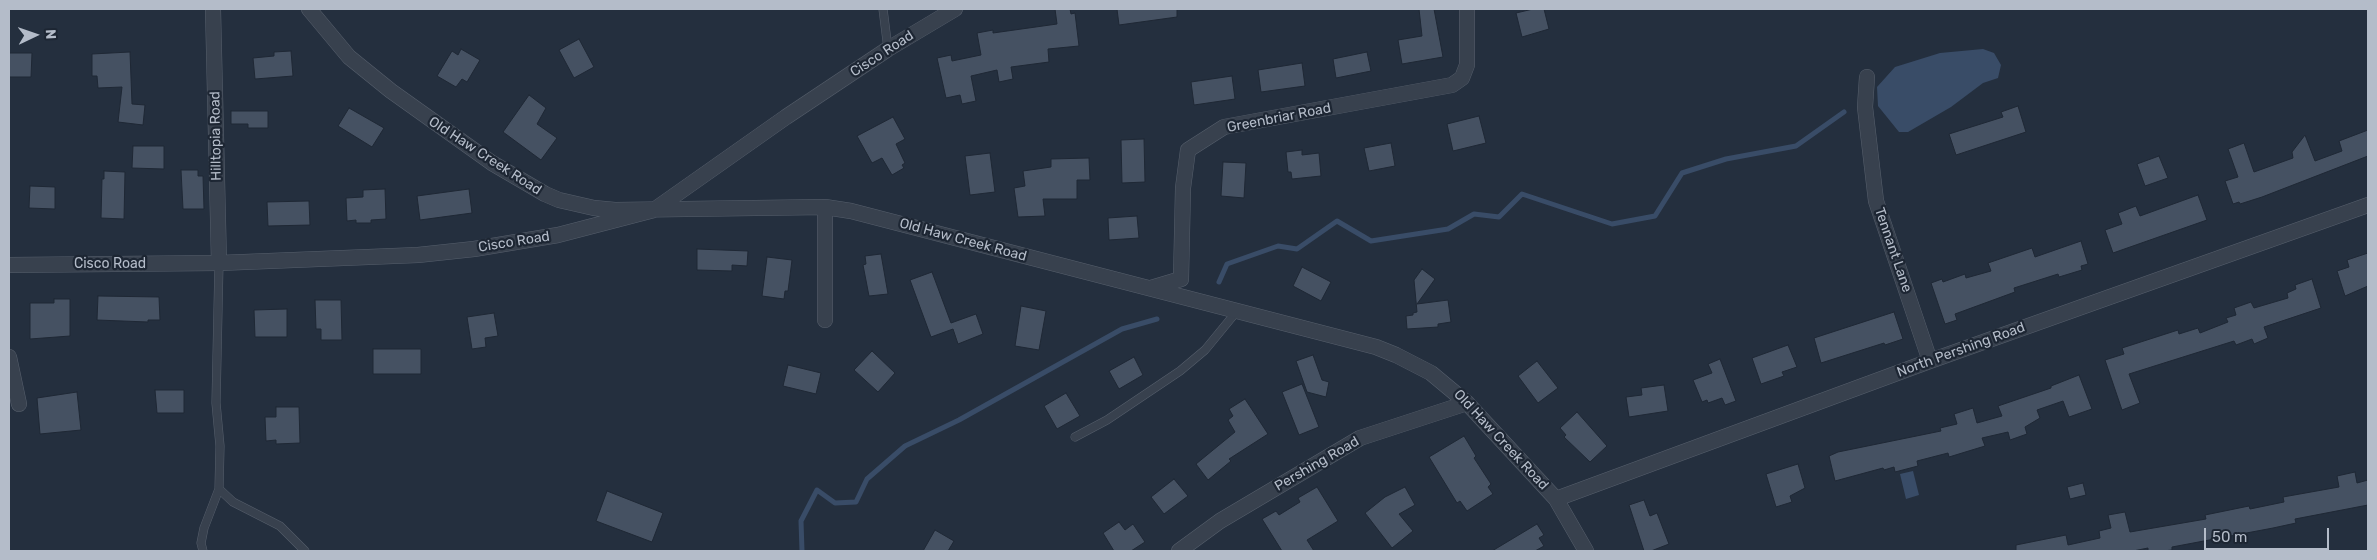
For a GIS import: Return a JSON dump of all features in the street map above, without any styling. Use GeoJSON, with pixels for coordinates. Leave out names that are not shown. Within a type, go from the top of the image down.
{"type":"FeatureCollection","features":[{"type":"Feature","properties":{"kind":"street","name":"Hilltopia Road"},"geometry":{"type":"LineString","coordinates":[[214,9],[219,263]]}},
{"type":"Feature","properties":{"kind":"street","name":"Old Haw Creek Road"},"geometry":{"type":"LineString","coordinates":[[309,9],[349,57],[441,128],[521,181],[545,194],[574,204],[594,208],[654,210],[825,207],[851,211],[1376,347],[1396,355],[1431,373],[1467,403],[1556,499],[1586,551]]}},
{"type":"Feature","properties":{"kind":"street","name":"Cisco Road"},"geometry":{"type":"LineString","coordinates":[[9,265],[219,263],[418,255],[474,249],[558,235],[654,210],[786,117],[888,49],[955,9]]}},
{"type":"Feature","properties":{"kind":"street","name":"Greenbriar Road"},"geometry":{"type":"LineString","coordinates":[[1151,288],[1181,279],[1183,188],[1188,150],[1224,127],[1452,85],[1462,78],[1467,65],[1466,9]]}},
{"type":"Feature","properties":{"kind":"street","name":"Tennant Lane"},"geometry":{"type":"LineString","coordinates":[[1868,77],[1865,107],[1876,201],[1930,361]]}},
{"type":"Feature","properties":{"kind":"street","name":"North Pershing Road"},"geometry":{"type":"LineString","coordinates":[[1556,499],[1930,361],[2368,205]]}},
{"type":"Feature","properties":{"kind":"street"},"geometry":{"type":"LineString","coordinates":[[825,207],[825,320]]}},
{"type":"Feature","properties":{"kind":"street"},"geometry":{"type":"LineString","coordinates":[[9,357],[18,404]]}},
{"type":"Feature","properties":{"kind":"street","name":"Pershing Road"},"geometry":{"type":"LineString","coordinates":[[1179,551],[1220,521],[1360,438],[1467,403]]}},
{"type":"Feature","properties":{"kind":"lane"},"geometry":{"type":"LineString","coordinates":[[883,9],[888,49]]}},
{"type":"Feature","properties":{"kind":"lane"},"geometry":{"type":"LineString","coordinates":[[203,551],[200,543],[219,489],[220,446],[216,403],[219,263]]}},
{"type":"Feature","properties":{"kind":"lane"},"geometry":{"type":"LineString","coordinates":[[1074,436],[1115,415],[1180,371],[1205,350],[1237,311]]}},
{"type":"Feature","properties":{"kind":"lane"},"geometry":{"type":"LineString","coordinates":[[219,489],[233,502],[280,526],[305,551]]}},
{"type":"Feature","properties":{"kind":"water"},"geometry":{"type":"Polygon","coordinates":[[[1983,49],[1994,53],[2001,65],[1998,78],[1983,83],[1951,107],[1908,132],[1899,132],[1878,106],[1877,87],[1895,67],[1940,53],[1983,49]]]}},
{"type":"Feature","properties":{"kind":"water"},"geometry":{"type":"Polygon","coordinates":[[[1913,471],[1919,495],[1906,499],[1900,474],[1913,471]]]}},
{"type":"Feature","properties":{"kind":"building"},"geometry":{"type":"Polygon","coordinates":[[[1055,9],[1070,9],[1071,14],[1075,13],[1079,46],[1048,49],[1049,62],[1011,67],[1013,79],[999,82],[997,70],[971,76],[976,101],[962,104],[960,95],[946,98],[937,58],[951,55],[952,61],[981,55],[977,33],[993,30],[993,33],[1057,24],[1055,9]]]}},
{"type":"Feature","properties":{"kind":"building"},"geometry":{"type":"Polygon","coordinates":[[[1117,9],[1177,9],[1177,17],[1119,25],[1117,9]]]}},
{"type":"Feature","properties":{"kind":"building"},"geometry":{"type":"Polygon","coordinates":[[[1419,9],[1434,9],[1443,57],[1402,64],[1398,40],[1422,36],[1419,9]]]}},
{"type":"Feature","properties":{"kind":"building"},"geometry":{"type":"Polygon","coordinates":[[[1533,9],[1544,9],[1549,29],[1522,37],[1516,13],[1533,9]]]}},
{"type":"Feature","properties":{"kind":"building"},"geometry":{"type":"Polygon","coordinates":[[[579,39],[594,67],[574,78],[559,50],[579,39]]]}},
{"type":"Feature","properties":{"kind":"building"},"geometry":{"type":"Polygon","coordinates":[[[461,49],[480,60],[467,82],[462,79],[456,87],[437,76],[452,51],[458,55],[461,49]]]}},
{"type":"Feature","properties":{"kind":"building"},"geometry":{"type":"Polygon","coordinates":[[[291,51],[293,76],[255,79],[253,58],[274,56],[274,52],[291,51]]]}},
{"type":"Feature","properties":{"kind":"building"},"geometry":{"type":"Polygon","coordinates":[[[130,52],[132,104],[145,105],[143,125],[118,122],[122,87],[98,88],[97,76],[92,76],[92,54],[130,52]]]}},
{"type":"Feature","properties":{"kind":"building"},"geometry":{"type":"Polygon","coordinates":[[[1367,52],[1371,71],[1336,78],[1333,59],[1367,52]]]}},
{"type":"Feature","properties":{"kind":"building"},"geometry":{"type":"Polygon","coordinates":[[[9,53],[32,53],[31,77],[9,77],[9,53]]]}},
{"type":"Feature","properties":{"kind":"building"},"geometry":{"type":"Polygon","coordinates":[[[1302,63],[1305,86],[1261,92],[1258,70],[1302,63]]]}},
{"type":"Feature","properties":{"kind":"building"},"geometry":{"type":"Polygon","coordinates":[[[1232,76],[1235,99],[1194,105],[1191,82],[1232,76]]]}},
{"type":"Feature","properties":{"kind":"building"},"geometry":{"type":"Polygon","coordinates":[[[529,95],[546,108],[537,124],[557,138],[541,160],[503,132],[529,95]]]}},
{"type":"Feature","properties":{"kind":"building"},"geometry":{"type":"Polygon","coordinates":[[[2018,106],[2026,132],[1956,155],[1949,134],[2003,117],[2001,112],[2018,106]]]}},
{"type":"Feature","properties":{"kind":"building"},"geometry":{"type":"Polygon","coordinates":[[[349,108],[384,128],[372,147],[338,126],[349,108]]]}},
{"type":"Feature","properties":{"kind":"building"},"geometry":{"type":"Polygon","coordinates":[[[231,111],[268,111],[268,128],[248,128],[248,124],[231,124],[231,111]]]}},
{"type":"Feature","properties":{"kind":"building"},"geometry":{"type":"Polygon","coordinates":[[[1479,116],[1486,143],[1453,151],[1447,124],[1479,116]]]}},
{"type":"Feature","properties":{"kind":"building"},"geometry":{"type":"Polygon","coordinates":[[[893,117],[905,139],[896,144],[905,163],[902,165],[904,168],[892,175],[882,158],[872,163],[857,136],[893,117]]]}},
{"type":"Feature","properties":{"kind":"building"},"geometry":{"type":"Polygon","coordinates":[[[2368,130],[2368,156],[2262,197],[2240,204],[2239,202],[2233,204],[2225,181],[2238,177],[2228,149],[2244,143],[2254,172],[2293,158],[2292,152],[2305,135],[2315,161],[2342,151],[2339,141],[2368,130]]]}},
{"type":"Feature","properties":{"kind":"building"},"geometry":{"type":"Polygon","coordinates":[[[1144,139],[1145,182],[1122,183],[1121,140],[1144,139]]]}},
{"type":"Feature","properties":{"kind":"building"},"geometry":{"type":"Polygon","coordinates":[[[1391,143],[1395,166],[1369,171],[1364,148],[1391,143]]]}},
{"type":"Feature","properties":{"kind":"building"},"geometry":{"type":"Polygon","coordinates":[[[133,146],[164,146],[164,169],[132,168],[133,146]]]}},
{"type":"Feature","properties":{"kind":"building"},"geometry":{"type":"Polygon","coordinates":[[[1302,150],[1302,155],[1319,153],[1321,176],[1292,179],[1291,172],[1288,172],[1286,152],[1302,150]]]}},
{"type":"Feature","properties":{"kind":"building"},"geometry":{"type":"Polygon","coordinates":[[[990,153],[995,192],[970,195],[965,156],[990,153]]]}},
{"type":"Feature","properties":{"kind":"building"},"geometry":{"type":"Polygon","coordinates":[[[2159,156],[2168,178],[2145,186],[2137,164],[2159,156]]]}},
{"type":"Feature","properties":{"kind":"building"},"geometry":{"type":"Polygon","coordinates":[[[1089,158],[1090,180],[1077,180],[1077,199],[1043,199],[1045,216],[1018,217],[1014,188],[1025,186],[1023,171],[1051,167],[1051,159],[1089,158]]]}},
{"type":"Feature","properties":{"kind":"building"},"geometry":{"type":"Polygon","coordinates":[[[1223,162],[1246,163],[1244,198],[1221,196],[1223,162]]]}},
{"type":"Feature","properties":{"kind":"building"},"geometry":{"type":"Polygon","coordinates":[[[181,170],[198,170],[198,176],[203,176],[204,209],[183,209],[181,170]]]}},
{"type":"Feature","properties":{"kind":"building"},"geometry":{"type":"Polygon","coordinates":[[[104,171],[125,172],[124,219],[101,218],[104,171]]]}},
{"type":"Feature","properties":{"kind":"building"},"geometry":{"type":"Polygon","coordinates":[[[30,186],[55,187],[55,209],[29,208],[30,186]]]}},
{"type":"Feature","properties":{"kind":"building"},"geometry":{"type":"Polygon","coordinates":[[[385,189],[386,219],[371,220],[371,223],[356,223],[356,220],[347,221],[346,198],[363,197],[363,190],[385,189]]]}},
{"type":"Feature","properties":{"kind":"building"},"geometry":{"type":"Polygon","coordinates":[[[469,189],[472,213],[420,220],[417,196],[469,189]]]}},
{"type":"Feature","properties":{"kind":"building"},"geometry":{"type":"Polygon","coordinates":[[[2198,195],[2207,220],[2113,253],[2105,230],[2122,224],[2118,213],[2136,206],[2140,216],[2198,195]]]}},
{"type":"Feature","properties":{"kind":"building"},"geometry":{"type":"Polygon","coordinates":[[[309,201],[310,225],[268,226],[267,202],[309,201]]]}},
{"type":"Feature","properties":{"kind":"building"},"geometry":{"type":"Polygon","coordinates":[[[1137,216],[1139,238],[1109,240],[1108,218],[1137,216]]]}},
{"type":"Feature","properties":{"kind":"building"},"geometry":{"type":"Polygon","coordinates":[[[2081,241],[2088,264],[2081,266],[2082,270],[2059,277],[2058,274],[2014,288],[2015,292],[1955,314],[1957,320],[1945,324],[1931,283],[1942,279],[1943,282],[1965,274],[1966,278],[1991,271],[1988,263],[2032,248],[2035,257],[2081,241]]]}},
{"type":"Feature","properties":{"kind":"building"},"geometry":{"type":"Polygon","coordinates":[[[697,249],[748,251],[747,266],[732,265],[732,271],[697,270],[697,249]]]}},
{"type":"Feature","properties":{"kind":"building"},"geometry":{"type":"Polygon","coordinates":[[[2368,253],[2368,286],[2345,296],[2337,271],[2349,267],[2347,260],[2368,253]]]}},
{"type":"Feature","properties":{"kind":"building"},"geometry":{"type":"Polygon","coordinates":[[[881,254],[888,294],[869,296],[863,265],[866,264],[865,256],[881,254]]]}},
{"type":"Feature","properties":{"kind":"building"},"geometry":{"type":"Polygon","coordinates":[[[767,257],[792,260],[788,291],[785,291],[784,299],[762,296],[767,257]]]}},
{"type":"Feature","properties":{"kind":"building"},"geometry":{"type":"Polygon","coordinates":[[[1302,267],[1331,282],[1321,301],[1293,286],[1302,267]]]}},
{"type":"Feature","properties":{"kind":"building"},"geometry":{"type":"Polygon","coordinates":[[[1422,269],[1435,279],[1417,304],[1448,300],[1451,322],[1438,324],[1438,327],[1407,329],[1406,316],[1417,312],[1414,280],[1422,269]]]}},
{"type":"Feature","properties":{"kind":"building"},"geometry":{"type":"Polygon","coordinates":[[[932,272],[951,323],[976,314],[983,334],[958,344],[953,329],[931,337],[910,280],[932,272]]]}},
{"type":"Feature","properties":{"kind":"building"},"geometry":{"type":"Polygon","coordinates":[[[2312,279],[2321,308],[2264,327],[2268,338],[2254,344],[2252,339],[2236,345],[2234,341],[2129,374],[2140,403],[2122,410],[2105,360],[2124,354],[2122,348],[2178,330],[2179,334],[2198,328],[2200,333],[2228,322],[2226,318],[2236,315],[2234,308],[2251,302],[2254,308],[2288,298],[2287,293],[2296,289],[2295,285],[2312,279]]]}},
{"type":"Feature","properties":{"kind":"building"},"geometry":{"type":"Polygon","coordinates":[[[98,296],[159,297],[160,320],[148,320],[148,322],[97,320],[98,296]]]}},
{"type":"Feature","properties":{"kind":"building"},"geometry":{"type":"Polygon","coordinates":[[[54,299],[70,299],[70,336],[30,339],[30,303],[54,303],[54,299]]]}},
{"type":"Feature","properties":{"kind":"building"},"geometry":{"type":"Polygon","coordinates":[[[315,300],[341,300],[342,340],[321,340],[321,329],[316,329],[315,300]]]}},
{"type":"Feature","properties":{"kind":"building"},"geometry":{"type":"Polygon","coordinates":[[[1021,306],[1046,311],[1039,350],[1015,346],[1021,306]]]}},
{"type":"Feature","properties":{"kind":"building"},"geometry":{"type":"Polygon","coordinates":[[[287,309],[287,337],[255,337],[254,310],[287,309]]]}},
{"type":"Feature","properties":{"kind":"building"},"geometry":{"type":"Polygon","coordinates":[[[1894,312],[1903,339],[1821,363],[1814,338],[1894,312]]]}},
{"type":"Feature","properties":{"kind":"building"},"geometry":{"type":"Polygon","coordinates":[[[494,313],[498,336],[485,338],[486,347],[472,349],[467,317],[494,313]]]}},
{"type":"Feature","properties":{"kind":"building"},"geometry":{"type":"Polygon","coordinates":[[[1788,345],[1797,367],[1782,372],[1784,376],[1761,384],[1752,358],[1788,345]]]}},
{"type":"Feature","properties":{"kind":"building"},"geometry":{"type":"Polygon","coordinates":[[[373,349],[421,349],[421,374],[373,374],[373,349]]]}},
{"type":"Feature","properties":{"kind":"building"},"geometry":{"type":"Polygon","coordinates":[[[872,351],[895,373],[878,392],[854,370],[872,351]]]}},
{"type":"Feature","properties":{"kind":"building"},"geometry":{"type":"Polygon","coordinates":[[[1313,355],[1322,380],[1329,382],[1326,397],[1307,392],[1296,361],[1313,355]]]}},
{"type":"Feature","properties":{"kind":"building"},"geometry":{"type":"Polygon","coordinates":[[[1134,357],[1143,375],[1119,389],[1109,371],[1134,357]]]}},
{"type":"Feature","properties":{"kind":"building"},"geometry":{"type":"Polygon","coordinates":[[[1720,359],[1736,401],[1725,405],[1722,398],[1708,403],[1707,400],[1702,402],[1693,380],[1712,373],[1708,364],[1720,359]]]}},
{"type":"Feature","properties":{"kind":"building"},"geometry":{"type":"Polygon","coordinates":[[[1537,361],[1558,388],[1538,403],[1518,376],[1537,361]]]}},
{"type":"Feature","properties":{"kind":"building"},"geometry":{"type":"Polygon","coordinates":[[[788,365],[821,373],[816,394],[783,386],[788,365]]]}},
{"type":"Feature","properties":{"kind":"building"},"geometry":{"type":"Polygon","coordinates":[[[2079,375],[2092,409],[2069,417],[2063,401],[2037,410],[2040,418],[2025,427],[2027,434],[2010,440],[2008,432],[1982,438],[1985,446],[1949,457],[1948,453],[1917,461],[1918,466],[1895,472],[1894,467],[1884,470],[1883,468],[1835,481],[1829,456],[1838,452],[1941,431],[1940,428],[1957,424],[1954,414],[1973,408],[1977,423],[2002,416],[1998,406],[2051,388],[2051,386],[2079,375]]]}},
{"type":"Feature","properties":{"kind":"building"},"geometry":{"type":"Polygon","coordinates":[[[1302,384],[1319,427],[1299,435],[1282,392],[1302,384]]]}},
{"type":"Feature","properties":{"kind":"building"},"geometry":{"type":"Polygon","coordinates":[[[1664,385],[1668,411],[1629,417],[1626,397],[1642,395],[1641,388],[1664,385]]]}},
{"type":"Feature","properties":{"kind":"building"},"geometry":{"type":"Polygon","coordinates":[[[155,390],[184,390],[184,413],[157,413],[155,390]]]}},
{"type":"Feature","properties":{"kind":"building"},"geometry":{"type":"Polygon","coordinates":[[[77,392],[81,430],[40,434],[37,398],[77,392]]]}},
{"type":"Feature","properties":{"kind":"building"},"geometry":{"type":"Polygon","coordinates":[[[1066,393],[1080,416],[1057,429],[1044,406],[1066,393]]]}},
{"type":"Feature","properties":{"kind":"building"},"geometry":{"type":"Polygon","coordinates":[[[1245,399],[1268,434],[1229,459],[1231,461],[1208,480],[1196,464],[1235,432],[1228,420],[1233,416],[1229,409],[1245,399]]]}},
{"type":"Feature","properties":{"kind":"building"},"geometry":{"type":"Polygon","coordinates":[[[276,407],[299,407],[300,443],[276,444],[276,440],[266,441],[265,417],[276,417],[276,407]]]}},
{"type":"Feature","properties":{"kind":"building"},"geometry":{"type":"Polygon","coordinates":[[[1577,412],[1607,446],[1590,462],[1564,437],[1566,435],[1560,428],[1577,412]]]}},
{"type":"Feature","properties":{"kind":"building"},"geometry":{"type":"Polygon","coordinates":[[[1464,436],[1476,456],[1474,458],[1491,484],[1488,487],[1493,494],[1467,511],[1460,501],[1457,503],[1429,457],[1464,436]]]}},
{"type":"Feature","properties":{"kind":"building"},"geometry":{"type":"Polygon","coordinates":[[[1798,464],[1805,488],[1790,496],[1792,502],[1776,507],[1766,474],[1798,464]]]}},
{"type":"Feature","properties":{"kind":"building"},"geometry":{"type":"Polygon","coordinates":[[[2355,472],[2357,483],[2368,480],[2368,505],[2295,519],[2296,523],[2172,547],[2172,550],[2163,551],[2148,551],[2148,548],[2133,551],[2016,551],[2016,545],[2066,535],[2068,545],[2100,538],[2099,531],[2111,528],[2108,515],[2125,512],[2130,532],[2206,519],[2205,515],[2249,506],[2250,509],[2284,502],[2283,497],[2339,487],[2337,476],[2355,472]]]}},
{"type":"Feature","properties":{"kind":"building"},"geometry":{"type":"Polygon","coordinates":[[[1174,479],[1188,496],[1164,514],[1151,497],[1174,479]]]}},
{"type":"Feature","properties":{"kind":"building"},"geometry":{"type":"Polygon","coordinates":[[[2083,483],[2086,495],[2070,499],[2067,487],[2083,483]]]}},
{"type":"Feature","properties":{"kind":"building"},"geometry":{"type":"Polygon","coordinates":[[[1317,487],[1338,521],[1307,540],[1314,551],[1282,551],[1262,519],[1276,511],[1279,515],[1300,502],[1298,498],[1317,487]]]}},
{"type":"Feature","properties":{"kind":"building"},"geometry":{"type":"Polygon","coordinates":[[[1405,487],[1415,505],[1399,514],[1413,531],[1392,548],[1365,513],[1385,497],[1405,487]]]}},
{"type":"Feature","properties":{"kind":"building"},"geometry":{"type":"Polygon","coordinates":[[[607,491],[663,513],[652,542],[596,521],[607,491]]]}},
{"type":"Feature","properties":{"kind":"building"},"geometry":{"type":"Polygon","coordinates":[[[1644,500],[1650,516],[1657,513],[1669,544],[1651,551],[1644,551],[1629,505],[1644,500]]]}},
{"type":"Feature","properties":{"kind":"building"},"geometry":{"type":"Polygon","coordinates":[[[1119,522],[1125,530],[1133,524],[1145,542],[1131,551],[1114,551],[1103,533],[1119,522]]]}},
{"type":"Feature","properties":{"kind":"building"},"geometry":{"type":"Polygon","coordinates":[[[1537,524],[1544,535],[1539,538],[1544,546],[1535,551],[1492,551],[1537,524]]]}},
{"type":"Feature","properties":{"kind":"building"},"geometry":{"type":"Polygon","coordinates":[[[935,530],[954,541],[948,551],[923,551],[935,530]]]}},
{"type":"Feature","properties":{"kind":"waterway"},"geometry":{"type":"LineString","coordinates":[[1219,282],[1227,264],[1278,246],[1297,249],[1337,221],[1371,241],[1448,229],[1474,214],[1499,217],[1522,194],[1612,224],[1655,216],[1682,173],[1726,159],[1796,146],[1844,112]]}},
{"type":"Feature","properties":{"kind":"waterway"},"geometry":{"type":"LineString","coordinates":[[802,551],[801,521],[817,490],[835,503],[856,502],[867,479],[905,446],[959,420],[1122,329],[1157,319]]}}]}
